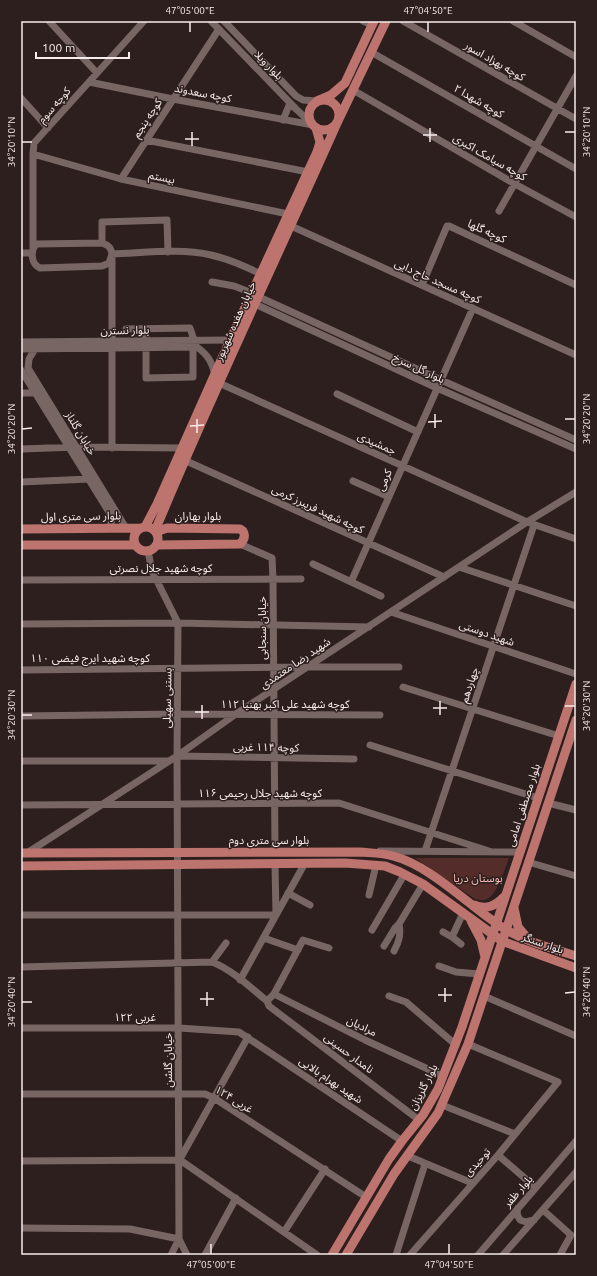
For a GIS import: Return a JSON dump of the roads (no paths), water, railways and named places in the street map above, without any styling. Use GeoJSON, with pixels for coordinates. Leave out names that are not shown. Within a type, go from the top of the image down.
{"type":"FeatureCollection","features":[{"type":"Feature","properties":{"kind":"main road","name":"خیابان هفده شهریور"},"geometry":{"type":"LineString","coordinates":[[143,527],[157,504],[230,340],[255,298],[292,226],[338,121],[386,21]]}},
{"type":"Feature","properties":{"kind":"main road"},"geometry":{"type":"LineString","coordinates":[[317,101],[326,100],[334,104],[339,112],[338,121],[332,128],[324,130],[313,125],[309,112],[313,104],[317,101],[331,95],[345,82],[373,23]]}},
{"type":"Feature","properties":{"kind":"main road","name":"خیابان هفده شهریور"},"geometry":{"type":"LineString","coordinates":[[155,531],[184,460],[255,298],[261,274],[317,152],[320,142],[313,125]]}},
{"type":"Feature","properties":{"kind":"main road"},"geometry":{"type":"LineString","coordinates":[[143,527],[149,527],[155,531],[158,537],[157,544],[151,550],[140,550],[135,545],[135,533],[143,527]]}},
{"type":"Feature","properties":{"kind":"main road","name":"بلوار سی متری اول"},"geometry":{"type":"LineString","coordinates":[[21,529],[143,527]]}},
{"type":"Feature","properties":{"kind":"main road","name":"بلوار بهاران"},"geometry":{"type":"LineString","coordinates":[[155,531],[167,528],[240,528],[245,536],[243,542],[240,544]]}},
{"type":"Feature","properties":{"kind":"main road"},"geometry":{"type":"LineString","coordinates":[[157,544],[240,544]]}},
{"type":"Feature","properties":{"kind":"main road"},"geometry":{"type":"LineString","coordinates":[[21,545],[135,545]]}},
{"type":"Feature","properties":{"kind":"main road","name":"بلوار مصطفی امامی"},"geometry":{"type":"LineString","coordinates":[[493,935],[576,684]]}},
{"type":"Feature","properties":{"kind":"main road","name":"بلوار مصطفی امامی"},"geometry":{"type":"LineString","coordinates":[[502,941],[548,802],[573,736],[576,720]]}},
{"type":"Feature","properties":{"kind":"main road","name":"بلوار سی متری دوم"},"geometry":{"type":"LineString","coordinates":[[24,853],[375,853],[392,856],[414,865],[435,878],[496,923]]}},
{"type":"Feature","properties":{"kind":"main road"},"geometry":{"type":"LineString","coordinates":[[21,866],[305,863],[346,863],[385,866],[423,884],[493,935]]}},
{"type":"Feature","properties":{"kind":"main road"},"geometry":{"type":"LineString","coordinates":[[471,904],[478,906],[492,906],[499,902],[506,894]]}},
{"type":"Feature","properties":{"kind":"main road"},"geometry":{"type":"LineString","coordinates":[[514,905],[518,926],[531,941]]}},
{"type":"Feature","properties":{"kind":"main road"},"geometry":{"type":"LineString","coordinates":[[466,916],[477,929],[485,958]]}},
{"type":"Feature","properties":{"kind":"main road","name":"بلوار سنگر"},"geometry":{"type":"LineString","coordinates":[[496,923],[506,930],[531,941],[576,956]]}},
{"type":"Feature","properties":{"kind":"main road","name":"بلوار سنگر"},"geometry":{"type":"LineString","coordinates":[[493,935],[518,948],[576,968]]}},
{"type":"Feature","properties":{"kind":"main road","name":"بلوار گلریزان"},"geometry":{"type":"LineString","coordinates":[[332,1255],[366,1197],[402,1141],[427,1110],[456,1045],[493,935]]}},
{"type":"Feature","properties":{"kind":"main road"},"geometry":{"type":"LineString","coordinates":[[346,1255],[394,1174],[438,1113],[442,1105],[468,1044],[502,941]]}},
{"type":"Feature","properties":{"kind":"main road"},"geometry":{"type":"LineString","coordinates":[[497,954],[518,948]]}},
{"type":"Feature","properties":{"kind":"street"},"geometry":{"type":"LineString","coordinates":[[49,21],[97,73]]}},
{"type":"Feature","properties":{"kind":"street","name":"بلوار ویلا"},"geometry":{"type":"LineString","coordinates":[[211,21],[313,125]]}},
{"type":"Feature","properties":{"kind":"street","name":"بلوار ویلا"},"geometry":{"type":"LineString","coordinates":[[224,21],[296,96],[303,100],[317,101]]}},
{"type":"Feature","properties":{"kind":"street"},"geometry":{"type":"LineString","coordinates":[[363,21],[373,23]]}},
{"type":"Feature","properties":{"kind":"street","name":"کوچه بهزاد اسور"},"geometry":{"type":"LineString","coordinates":[[403,21],[576,119]]}},
{"type":"Feature","properties":{"kind":"street"},"geometry":{"type":"LineString","coordinates":[[513,21],[576,57]]}},
{"type":"Feature","properties":{"kind":"street","name":"کوچه سوم"},"geometry":{"type":"LineString","coordinates":[[33,250],[34,143],[97,73],[139,23]]}},
{"type":"Feature","properties":{"kind":"street","name":"کوچه پنجم"},"geometry":{"type":"LineString","coordinates":[[121,179],[219,29]]}},
{"type":"Feature","properties":{"kind":"street","name":"۲ کوچه شهدا"},"geometry":{"type":"LineString","coordinates":[[371,52],[576,169]]}},
{"type":"Feature","properties":{"kind":"street"},"geometry":{"type":"LineString","coordinates":[[499,211],[576,76]]}},
{"type":"Feature","properties":{"kind":"street","name":"کوچه سعدوند"},"geometry":{"type":"LineString","coordinates":[[89,82],[313,125]]}},
{"type":"Feature","properties":{"kind":"street","name":"کوچه سیامک اکبری"},"geometry":{"type":"LineString","coordinates":[[353,90],[515,184],[576,217]]}},
{"type":"Feature","properties":{"kind":"street"},"geometry":{"type":"LineString","coordinates":[[21,98],[48,128]]}},
{"type":"Feature","properties":{"kind":"street"},"geometry":{"type":"LineString","coordinates":[[283,120],[290,103]]}},
{"type":"Feature","properties":{"kind":"street"},"geometry":{"type":"LineString","coordinates":[[146,140],[308,172]]}},
{"type":"Feature","properties":{"kind":"street","name":"بیستم"},"geometry":{"type":"LineString","coordinates":[[33,154],[121,179],[288,214]]}},
{"type":"Feature","properties":{"kind":"street"},"geometry":{"type":"LineString","coordinates":[[102,243],[102,222],[167,220],[168,252]]}},
{"type":"Feature","properties":{"kind":"street","name":"کوچه مسجد حاج دایی"},"geometry":{"type":"LineString","coordinates":[[292,226],[576,355]]}},
{"type":"Feature","properties":{"kind":"street","name":"کوچه گلها"},"geometry":{"type":"LineString","coordinates":[[422,285],[448,226],[576,285]]}},
{"type":"Feature","properties":{"kind":"street"},"geometry":{"type":"LineString","coordinates":[[112,254],[109,263],[102,266],[40,268],[36,266],[33,261],[33,250],[36,244],[102,243],[109,246],[112,254],[112,448]]}},
{"type":"Feature","properties":{"kind":"street"},"geometry":{"type":"LineString","coordinates":[[21,253],[33,250]]}},
{"type":"Feature","properties":{"kind":"street"},"geometry":{"type":"LineString","coordinates":[[112,254],[187,252],[210,255],[237,263],[261,274]]}},
{"type":"Feature","properties":{"kind":"street"},"geometry":{"type":"LineString","coordinates":[[212,282],[234,286],[255,298]]}},
{"type":"Feature","properties":{"kind":"street","name":"بلوار گل سرخ"},"geometry":{"type":"LineString","coordinates":[[255,298],[351,339],[576,440]]}},
{"type":"Feature","properties":{"kind":"street","name":"بلوار گل سرخ"},"geometry":{"type":"LineString","coordinates":[[255,298],[347,346],[437,388],[576,448]]}},
{"type":"Feature","properties":{"kind":"street","name":"کرمی"},"geometry":{"type":"LineString","coordinates":[[351,582],[473,308]]}},
{"type":"Feature","properties":{"kind":"street"},"geometry":{"type":"LineString","coordinates":[[126,329],[190,328],[195,345],[193,377],[146,378],[146,329]]}},
{"type":"Feature","properties":{"kind":"street"},"geometry":{"type":"LineString","coordinates":[[347,346],[351,339]]}},
{"type":"Feature","properties":{"kind":"street","name":"بلوار نسترن"},"geometry":{"type":"LineString","coordinates":[[21,349],[146,344],[195,345],[230,340]]}},
{"type":"Feature","properties":{"kind":"street","name":"بلوار نسترن"},"geometry":{"type":"LineString","coordinates":[[21,342],[111,345]]}},
{"type":"Feature","properties":{"kind":"street"},"geometry":{"type":"LineString","coordinates":[[195,345],[208,356],[215,374]]}},
{"type":"Feature","properties":{"kind":"street","name":"خیابان گلناز"},"geometry":{"type":"LineString","coordinates":[[35,349],[28,359],[28,368],[89,479],[126,528]]}},
{"type":"Feature","properties":{"kind":"street","name":"خیابان گلناز"},"geometry":{"type":"LineString","coordinates":[[21,370],[104,498],[112,518],[112,524],[108,528]]}},
{"type":"Feature","properties":{"kind":"street","name":"جمشیدی"},"geometry":{"type":"LineString","coordinates":[[219,383],[530,524],[576,539]]}},
{"type":"Feature","properties":{"kind":"street"},"geometry":{"type":"LineString","coordinates":[[21,393],[35,392]]}},
{"type":"Feature","properties":{"kind":"street"},"geometry":{"type":"LineString","coordinates":[[337,394],[418,432]]}},
{"type":"Feature","properties":{"kind":"street"},"geometry":{"type":"LineString","coordinates":[[541,434],[544,426]]}},
{"type":"Feature","properties":{"kind":"street"},"geometry":{"type":"LineString","coordinates":[[21,449],[182,448]]}},
{"type":"Feature","properties":{"kind":"street","name":"کوچه شهید فریبرز کرمی"},"geometry":{"type":"LineString","coordinates":[[184,460],[444,577]]}},
{"type":"Feature","properties":{"kind":"street"},"geometry":{"type":"LineString","coordinates":[[21,482],[89,479]]}},
{"type":"Feature","properties":{"kind":"street"},"geometry":{"type":"LineString","coordinates":[[353,481],[389,497]]}},
{"type":"Feature","properties":{"kind":"street","name":"شهید رضا معتمدی"},"geometry":{"type":"LineString","coordinates":[[24,853],[177,756],[236,714],[459,567],[530,524],[576,492]]}},
{"type":"Feature","properties":{"kind":"street","name":"چهاردهم"},"geometry":{"type":"LineString","coordinates":[[425,851],[514,586],[530,524]]}},
{"type":"Feature","properties":{"kind":"street","name":"خیابان سنجابی"},"geometry":{"type":"LineString","coordinates":[[240,544],[272,558],[275,852]]}},
{"type":"Feature","properties":{"kind":"street","name":"بستنی سهیلی"},"geometry":{"type":"LineString","coordinates":[[148,551],[152,571],[178,623],[178,864]]}},
{"type":"Feature","properties":{"kind":"street"},"geometry":{"type":"LineString","coordinates":[[313,564],[381,596]]}},
{"type":"Feature","properties":{"kind":"street"},"geometry":{"type":"LineString","coordinates":[[459,567],[576,606]]}},
{"type":"Feature","properties":{"kind":"street","name":"کوچه شهید جلال نصرتی"},"geometry":{"type":"LineString","coordinates":[[21,580],[301,579]]}},
{"type":"Feature","properties":{"kind":"street","name":"شهید دوستی"},"geometry":{"type":"LineString","coordinates":[[391,612],[576,674]]}},
{"type":"Feature","properties":{"kind":"street"},"geometry":{"type":"LineString","coordinates":[[21,624],[178,623],[369,627]]}},
{"type":"Feature","properties":{"kind":"street","name":"کوچه شهید ایرج فیضی ۱۱۰"},"geometry":{"type":"LineString","coordinates":[[21,670],[399,667]]}},
{"type":"Feature","properties":{"kind":"street"},"geometry":{"type":"LineString","coordinates":[[403,687],[559,736]]}},
{"type":"Feature","properties":{"kind":"street","name":"کوچه شهید علی اکبر بهنیا ۱۱۲"},"geometry":{"type":"LineString","coordinates":[[21,716],[178,714],[380,715]]}},
{"type":"Feature","properties":{"kind":"street"},"geometry":{"type":"LineString","coordinates":[[370,745],[538,798]]}},
{"type":"Feature","properties":{"kind":"street","name":"کوچه ۱۱۴ غربی"},"geometry":{"type":"LineString","coordinates":[[177,756],[354,759]]}},
{"type":"Feature","properties":{"kind":"street"},"geometry":{"type":"LineString","coordinates":[[21,761],[168,761]]}},
{"type":"Feature","properties":{"kind":"street"},"geometry":{"type":"LineString","coordinates":[[548,802],[576,810]]}},
{"type":"Feature","properties":{"kind":"street","name":"کوچه شهید جلال رحیمی ۱۱۶"},"geometry":{"type":"LineString","coordinates":[[21,805],[339,803],[492,852]]}},
{"type":"Feature","properties":{"kind":"street"},"geometry":{"type":"LineString","coordinates":[[375,853],[382,850],[520,852]]}},
{"type":"Feature","properties":{"kind":"street"},"geometry":{"type":"LineString","coordinates":[[528,862],[576,876]]}},
{"type":"Feature","properties":{"kind":"street"},"geometry":{"type":"LineString","coordinates":[[240,980],[305,863]]}},
{"type":"Feature","properties":{"kind":"street","name":"خیابان گلشن"},"geometry":{"type":"LineString","coordinates":[[178,864],[180,1160],[179,1239],[187,1255]]}},
{"type":"Feature","properties":{"kind":"street"},"geometry":{"type":"LineString","coordinates":[[275,864],[276,915]]}},
{"type":"Feature","properties":{"kind":"street"},"geometry":{"type":"LineString","coordinates":[[368,895],[376,865]]}},
{"type":"Feature","properties":{"kind":"street"},"geometry":{"type":"LineString","coordinates":[[372,930],[404,874]]}},
{"type":"Feature","properties":{"kind":"street"},"geometry":{"type":"LineString","coordinates":[[384,946],[423,884]]}},
{"type":"Feature","properties":{"kind":"street"},"geometry":{"type":"LineString","coordinates":[[288,893],[310,905]]}},
{"type":"Feature","properties":{"kind":"street"},"geometry":{"type":"LineString","coordinates":[[21,915],[276,915]]}},
{"type":"Feature","properties":{"kind":"street"},"geometry":{"type":"LineString","coordinates":[[452,937],[466,916]]}},
{"type":"Feature","properties":{"kind":"street"},"geometry":{"type":"LineString","coordinates":[[394,951],[399,941],[399,924]]}},
{"type":"Feature","properties":{"kind":"street"},"geometry":{"type":"LineString","coordinates":[[443,932],[461,944]]}},
{"type":"Feature","properties":{"kind":"street"},"geometry":{"type":"LineString","coordinates":[[264,938],[298,950]]}},
{"type":"Feature","properties":{"kind":"street"},"geometry":{"type":"LineString","coordinates":[[267,1001],[274,994],[303,940],[329,948]]}},
{"type":"Feature","properties":{"kind":"street"},"geometry":{"type":"LineString","coordinates":[[21,967],[212,962],[226,943]]}},
{"type":"Feature","properties":{"kind":"street","name":"نامدار حسینی"},"geometry":{"type":"LineString","coordinates":[[212,962],[240,980],[267,1001],[269,1006],[419,1120]]}},
{"type":"Feature","properties":{"kind":"street"},"geometry":{"type":"LineString","coordinates":[[439,966],[456,972],[479,974]]}},
{"type":"Feature","properties":{"kind":"street","name":"مرادیان"},"geometry":{"type":"LineString","coordinates":[[274,994],[365,1040],[443,1076]]}},
{"type":"Feature","properties":{"kind":"street"},"geometry":{"type":"LineString","coordinates":[[390,996],[406,1002],[456,1045]]}},
{"type":"Feature","properties":{"kind":"street"},"geometry":{"type":"LineString","coordinates":[[484,996],[576,1036]]}},
{"type":"Feature","properties":{"kind":"street","name":"۱۲۲ غربی"},"geometry":{"type":"LineString","coordinates":[[21,1028],[179,1028],[239,1032],[248,1037]]}},
{"type":"Feature","properties":{"kind":"street"},"geometry":{"type":"LineString","coordinates":[[180,1160],[248,1037]]}},
{"type":"Feature","properties":{"kind":"street","name":"شهید بهرام بالایی"},"geometry":{"type":"LineString","coordinates":[[248,1037],[402,1141]]}},
{"type":"Feature","properties":{"kind":"street","name":"توحیدی"},"geometry":{"type":"LineString","coordinates":[[410,1255],[498,1155],[558,1082],[468,1044]]}},
{"type":"Feature","properties":{"kind":"street","name":"۱۲۴ غربی"},"geometry":{"type":"LineString","coordinates":[[21,1094],[205,1094],[214,1098],[325,1169],[366,1197]]}},
{"type":"Feature","properties":{"kind":"street"},"geometry":{"type":"LineString","coordinates":[[442,1105],[515,1134]]}},
{"type":"Feature","properties":{"kind":"street","name":"بلوار ظفر"},"geometry":{"type":"LineString","coordinates":[[478,1255],[576,1141]]}},
{"type":"Feature","properties":{"kind":"street"},"geometry":{"type":"LineString","coordinates":[[498,1155],[535,1187]]}},
{"type":"Feature","properties":{"kind":"street"},"geometry":{"type":"LineString","coordinates":[[408,1156],[472,1183]]}},
{"type":"Feature","properties":{"kind":"street"},"geometry":{"type":"LineString","coordinates":[[21,1161],[180,1160],[317,1255]]}},
{"type":"Feature","properties":{"kind":"street"},"geometry":{"type":"LineString","coordinates":[[396,1255],[425,1164]]}},
{"type":"Feature","properties":{"kind":"street"},"geometry":{"type":"LineString","coordinates":[[284,1232],[325,1169]]}},
{"type":"Feature","properties":{"kind":"street"},"geometry":{"type":"LineString","coordinates":[[503,1255],[576,1172]]}},
{"type":"Feature","properties":{"kind":"street"},"geometry":{"type":"LineString","coordinates":[[205,1255],[236,1198]]}},
{"type":"Feature","properties":{"kind":"street"},"geometry":{"type":"LineString","coordinates":[[519,1206],[517,1214],[520,1220],[526,1222],[534,1220]]}},
{"type":"Feature","properties":{"kind":"street"},"geometry":{"type":"LineString","coordinates":[[542,1210],[571,1235],[560,1255]]}},
{"type":"Feature","properties":{"kind":"street"},"geometry":{"type":"LineString","coordinates":[[21,1228],[130,1229],[179,1239],[171,1255]]}},
{"type":"Feature","properties":{"kind":"park label","name":"بوستان دریا"},"geometry":{"type":"Point","coordinates":[478,878]}}]}
